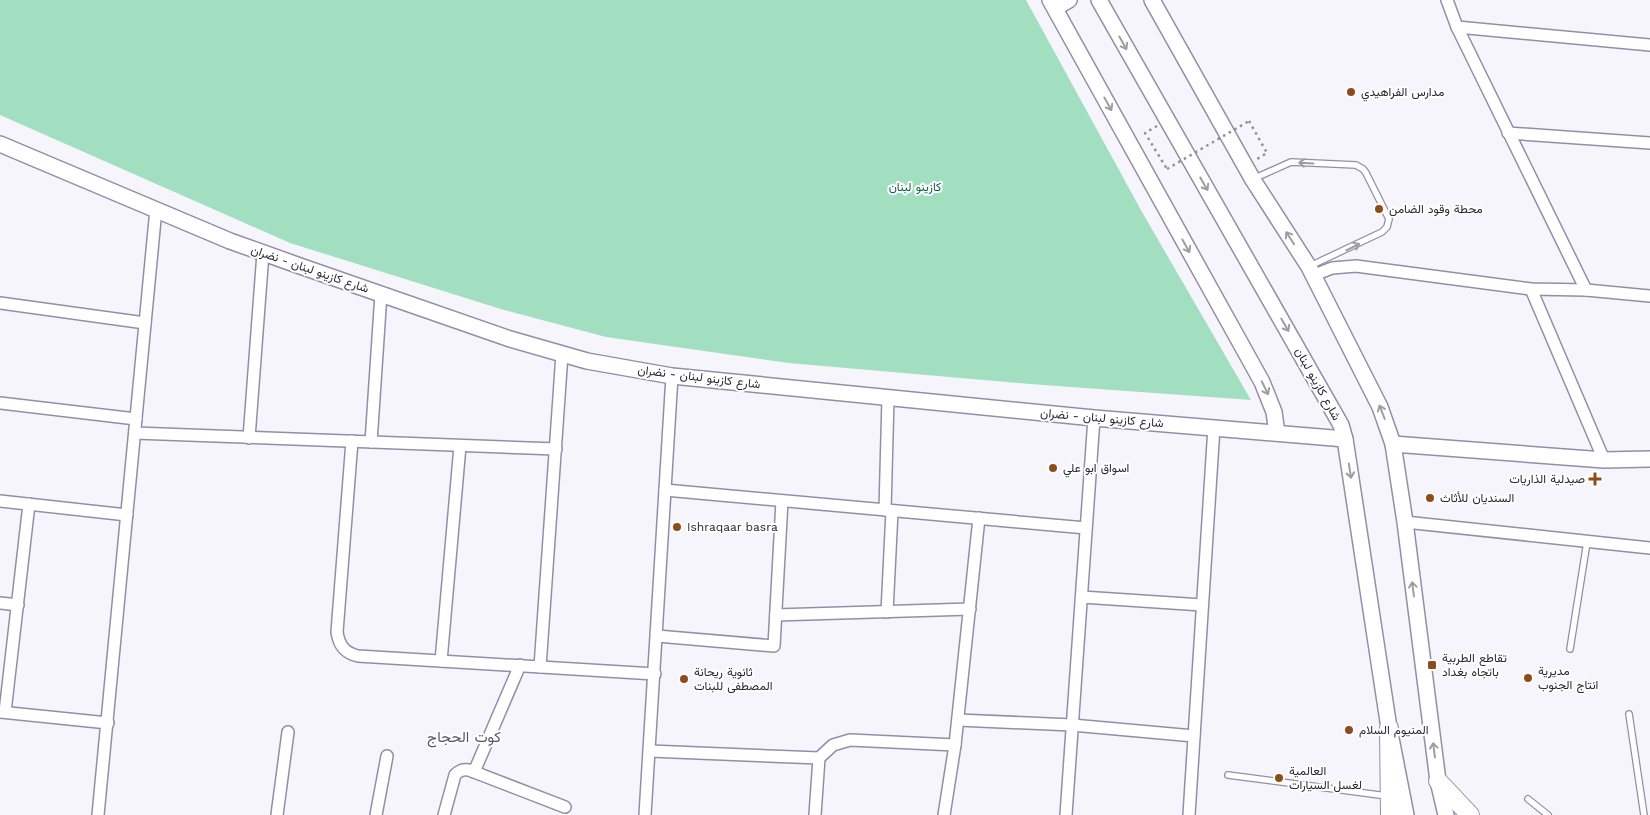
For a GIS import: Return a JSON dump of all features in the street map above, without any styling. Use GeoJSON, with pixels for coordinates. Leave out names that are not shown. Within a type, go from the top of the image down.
{"type":"FeatureCollection","features":[{"type":"Feature","properties":{"kind":"main road"},"geometry":{"type":"LineString","coordinates":[[1389,728],[1390,815]]}},
{"type":"Feature","properties":{"kind":"main road"},"geometry":{"type":"LineString","coordinates":[[1438,781],[1470,815]]}},
{"type":"Feature","properties":{"kind":"street"},"geometry":{"type":"LineString","coordinates":[[1069,0],[1052,4],[1262,382],[1271,402],[1278,433]]}},
{"type":"Feature","properties":{"kind":"street","name":"شارع كازينو لبنان"},"geometry":{"type":"LineString","coordinates":[[1100,0],[1334,411],[1345,438],[1389,728],[1406,815]]}},
{"type":"Feature","properties":{"kind":"street"},"geometry":{"type":"LineString","coordinates":[[1152,0],[1253,180],[1310,271],[1380,407],[1393,444],[1405,522],[1438,781],[1446,815]]}},
{"type":"Feature","properties":{"kind":"street"},"geometry":{"type":"LineString","coordinates":[[1447,0],[1457,27],[1586,290]]}},
{"type":"Feature","properties":{"kind":"street"},"geometry":{"type":"LineString","coordinates":[[1457,27],[1650,45]]}},
{"type":"Feature","properties":{"kind":"street"},"geometry":{"type":"LineString","coordinates":[[1508,133],[1650,143]]}},
{"type":"Feature","properties":{"kind":"street","name":"شارع كازينو لبنان - نضران"},"geometry":{"type":"LineString","coordinates":[[0,144],[263,253],[510,339],[587,361],[672,376],[888,398],[1094,418],[1345,438]]}},
{"type":"Feature","properties":{"kind":"street"},"geometry":{"type":"LineString","coordinates":[[98,815],[156,209]]}},
{"type":"Feature","properties":{"kind":"street"},"geometry":{"type":"LineString","coordinates":[[249,438],[263,253]]}},
{"type":"Feature","properties":{"kind":"street"},"geometry":{"type":"LineString","coordinates":[[1310,271],[1356,266],[1531,289],[1586,290],[1650,296]]}},
{"type":"Feature","properties":{"kind":"street"},"geometry":{"type":"LineString","coordinates":[[1531,289],[1604,460]]}},
{"type":"Feature","properties":{"kind":"street"},"geometry":{"type":"LineString","coordinates":[[371,442],[381,294]]}},
{"type":"Feature","properties":{"kind":"street"},"geometry":{"type":"LineString","coordinates":[[0,303],[145,324]]}},
{"type":"Feature","properties":{"kind":"street"},"geometry":{"type":"LineString","coordinates":[[540,667],[562,354]]}},
{"type":"Feature","properties":{"kind":"street"},"geometry":{"type":"LineString","coordinates":[[645,815],[672,376]]}},
{"type":"Feature","properties":{"kind":"street"},"geometry":{"type":"LineString","coordinates":[[887,612],[888,398]]}},
{"type":"Feature","properties":{"kind":"street"},"geometry":{"type":"LineString","coordinates":[[0,403],[136,419]]}},
{"type":"Feature","properties":{"kind":"street"},"geometry":{"type":"LineString","coordinates":[[1066,815],[1094,418]]}},
{"type":"Feature","properties":{"kind":"street"},"geometry":{"type":"LineString","coordinates":[[1189,815],[1214,427]]}},
{"type":"Feature","properties":{"kind":"street"},"geometry":{"type":"LineString","coordinates":[[135,433],[556,449]]}},
{"type":"Feature","properties":{"kind":"street"},"geometry":{"type":"LineString","coordinates":[[352,441],[337,632],[340,646],[351,654],[358,656],[655,674]]}},
{"type":"Feature","properties":{"kind":"street"},"geometry":{"type":"LineString","coordinates":[[1393,444],[1604,460],[1650,459]]}},
{"type":"Feature","properties":{"kind":"street"},"geometry":{"type":"LineString","coordinates":[[441,660],[460,446]]}},
{"type":"Feature","properties":{"kind":"street"},"geometry":{"type":"LineString","coordinates":[[665,490],[1086,528]]}},
{"type":"Feature","properties":{"kind":"street"},"geometry":{"type":"LineString","coordinates":[[0,501],[127,515]]}},
{"type":"Feature","properties":{"kind":"street"},"geometry":{"type":"LineString","coordinates":[[657,636],[774,646],[782,501]]}},
{"type":"Feature","properties":{"kind":"street"},"geometry":{"type":"LineString","coordinates":[[29,504],[18,605],[3,712],[108,723]]}},
{"type":"Feature","properties":{"kind":"street"},"geometry":{"type":"LineString","coordinates":[[944,815],[958,720],[979,518]]}},
{"type":"Feature","properties":{"kind":"street"},"geometry":{"type":"LineString","coordinates":[[1405,522],[1650,548]]}},
{"type":"Feature","properties":{"kind":"street"},"geometry":{"type":"LineString","coordinates":[[1082,597],[1202,605]]}},
{"type":"Feature","properties":{"kind":"street"},"geometry":{"type":"LineString","coordinates":[[0,603],[18,605]]}},
{"type":"Feature","properties":{"kind":"street"},"geometry":{"type":"LineString","coordinates":[[776,615],[970,609]]}},
{"type":"Feature","properties":{"kind":"street"},"geometry":{"type":"LineString","coordinates":[[474,772],[520,666]]}},
{"type":"Feature","properties":{"kind":"street"},"geometry":{"type":"LineString","coordinates":[[958,720],[1072,725],[1194,736]]}},
{"type":"Feature","properties":{"kind":"street"},"geometry":{"type":"LineString","coordinates":[[277,815],[288,732]]}},
{"type":"Feature","properties":{"kind":"street"},"geometry":{"type":"LineString","coordinates":[[815,815],[819,758],[833,745],[850,740],[955,745]]}},
{"type":"Feature","properties":{"kind":"street"},"geometry":{"type":"LineString","coordinates":[[650,751],[819,758]]}},
{"type":"Feature","properties":{"kind":"street"},"geometry":{"type":"LineString","coordinates":[[376,815],[387,756]]}},
{"type":"Feature","properties":{"kind":"street"},"geometry":{"type":"LineString","coordinates":[[444,815],[455,775],[463,770],[474,772],[565,807]]}},
{"type":"Feature","properties":{"kind":"lane"},"geometry":{"type":"LineString","coordinates":[[1253,180],[1291,162],[1363,168],[1389,219],[1387,227],[1382,232],[1310,271]]}},
{"type":"Feature","properties":{"kind":"lane"},"geometry":{"type":"LineString","coordinates":[[1570,649],[1587,542]]}},
{"type":"Feature","properties":{"kind":"lane"},"geometry":{"type":"LineString","coordinates":[[1629,714],[1644,815]]}},
{"type":"Feature","properties":{"kind":"lane"},"geometry":{"type":"LineString","coordinates":[[1228,774],[1390,796]]}},
{"type":"Feature","properties":{"kind":"lane"},"geometry":{"type":"LineString","coordinates":[[1528,799],[1548,815]]}},
{"type":"Feature","properties":{"kind":"path"},"geometry":{"type":"LineString","coordinates":[[1145,133],[1167,169],[1249,121],[1267,153]]}},
{"type":"Feature","properties":{"kind":"green space","name":"كازينو لبنان"},"geometry":{"type":"Polygon","coordinates":[[[0,0],[1026,0],[1142,212],[1251,400],[1030,384],[789,363],[606,337],[504,310],[290,243],[0,115],[0,0]]]}},
{"type":"Feature","properties":{"kind":"place","name":"مدارس الفراهيدي"},"geometry":{"type":"Point","coordinates":[1351,92]}},
{"type":"Feature","properties":{"kind":"place","name":"محطة وقود الضامن"},"geometry":{"type":"Point","coordinates":[1379,209]}},
{"type":"Feature","properties":{"kind":"place","name":"اسواق ابو علي"},"geometry":{"type":"Point","coordinates":[1053,468]}},
{"type":"Feature","properties":{"kind":"place","name":"صيدلية الذاريات"},"geometry":{"type":"Point","coordinates":[1595,479]}},
{"type":"Feature","properties":{"kind":"place","name":"السنديان للأثاث"},"geometry":{"type":"Point","coordinates":[1430,498]}},
{"type":"Feature","properties":{"kind":"place","name":"Ishraqaar basra"},"geometry":{"type":"Point","coordinates":[677,527]}},
{"type":"Feature","properties":{"kind":"place","name":"تقاطع الطربية باتجاه بغداد"},"geometry":{"type":"Point","coordinates":[1432,665]}},
{"type":"Feature","properties":{"kind":"place","name":"مديرية انتاج الجنوب"},"geometry":{"type":"Point","coordinates":[1528,678]}},
{"type":"Feature","properties":{"kind":"place","name":"ثانوية ريحانة المصطفى للبنات"},"geometry":{"type":"Point","coordinates":[684,679]}},
{"type":"Feature","properties":{"kind":"place","name":"المنيوم السلام"},"geometry":{"type":"Point","coordinates":[1349,730]}},
{"type":"Feature","properties":{"kind":"place","name":"العالمية لغسل السيارات"},"geometry":{"type":"Point","coordinates":[1279,778]}},
{"type":"Feature","properties":{"kind":"district","name":"كوت الحجاج"},"geometry":{"type":"Point","coordinates":[464,737]}}]}
